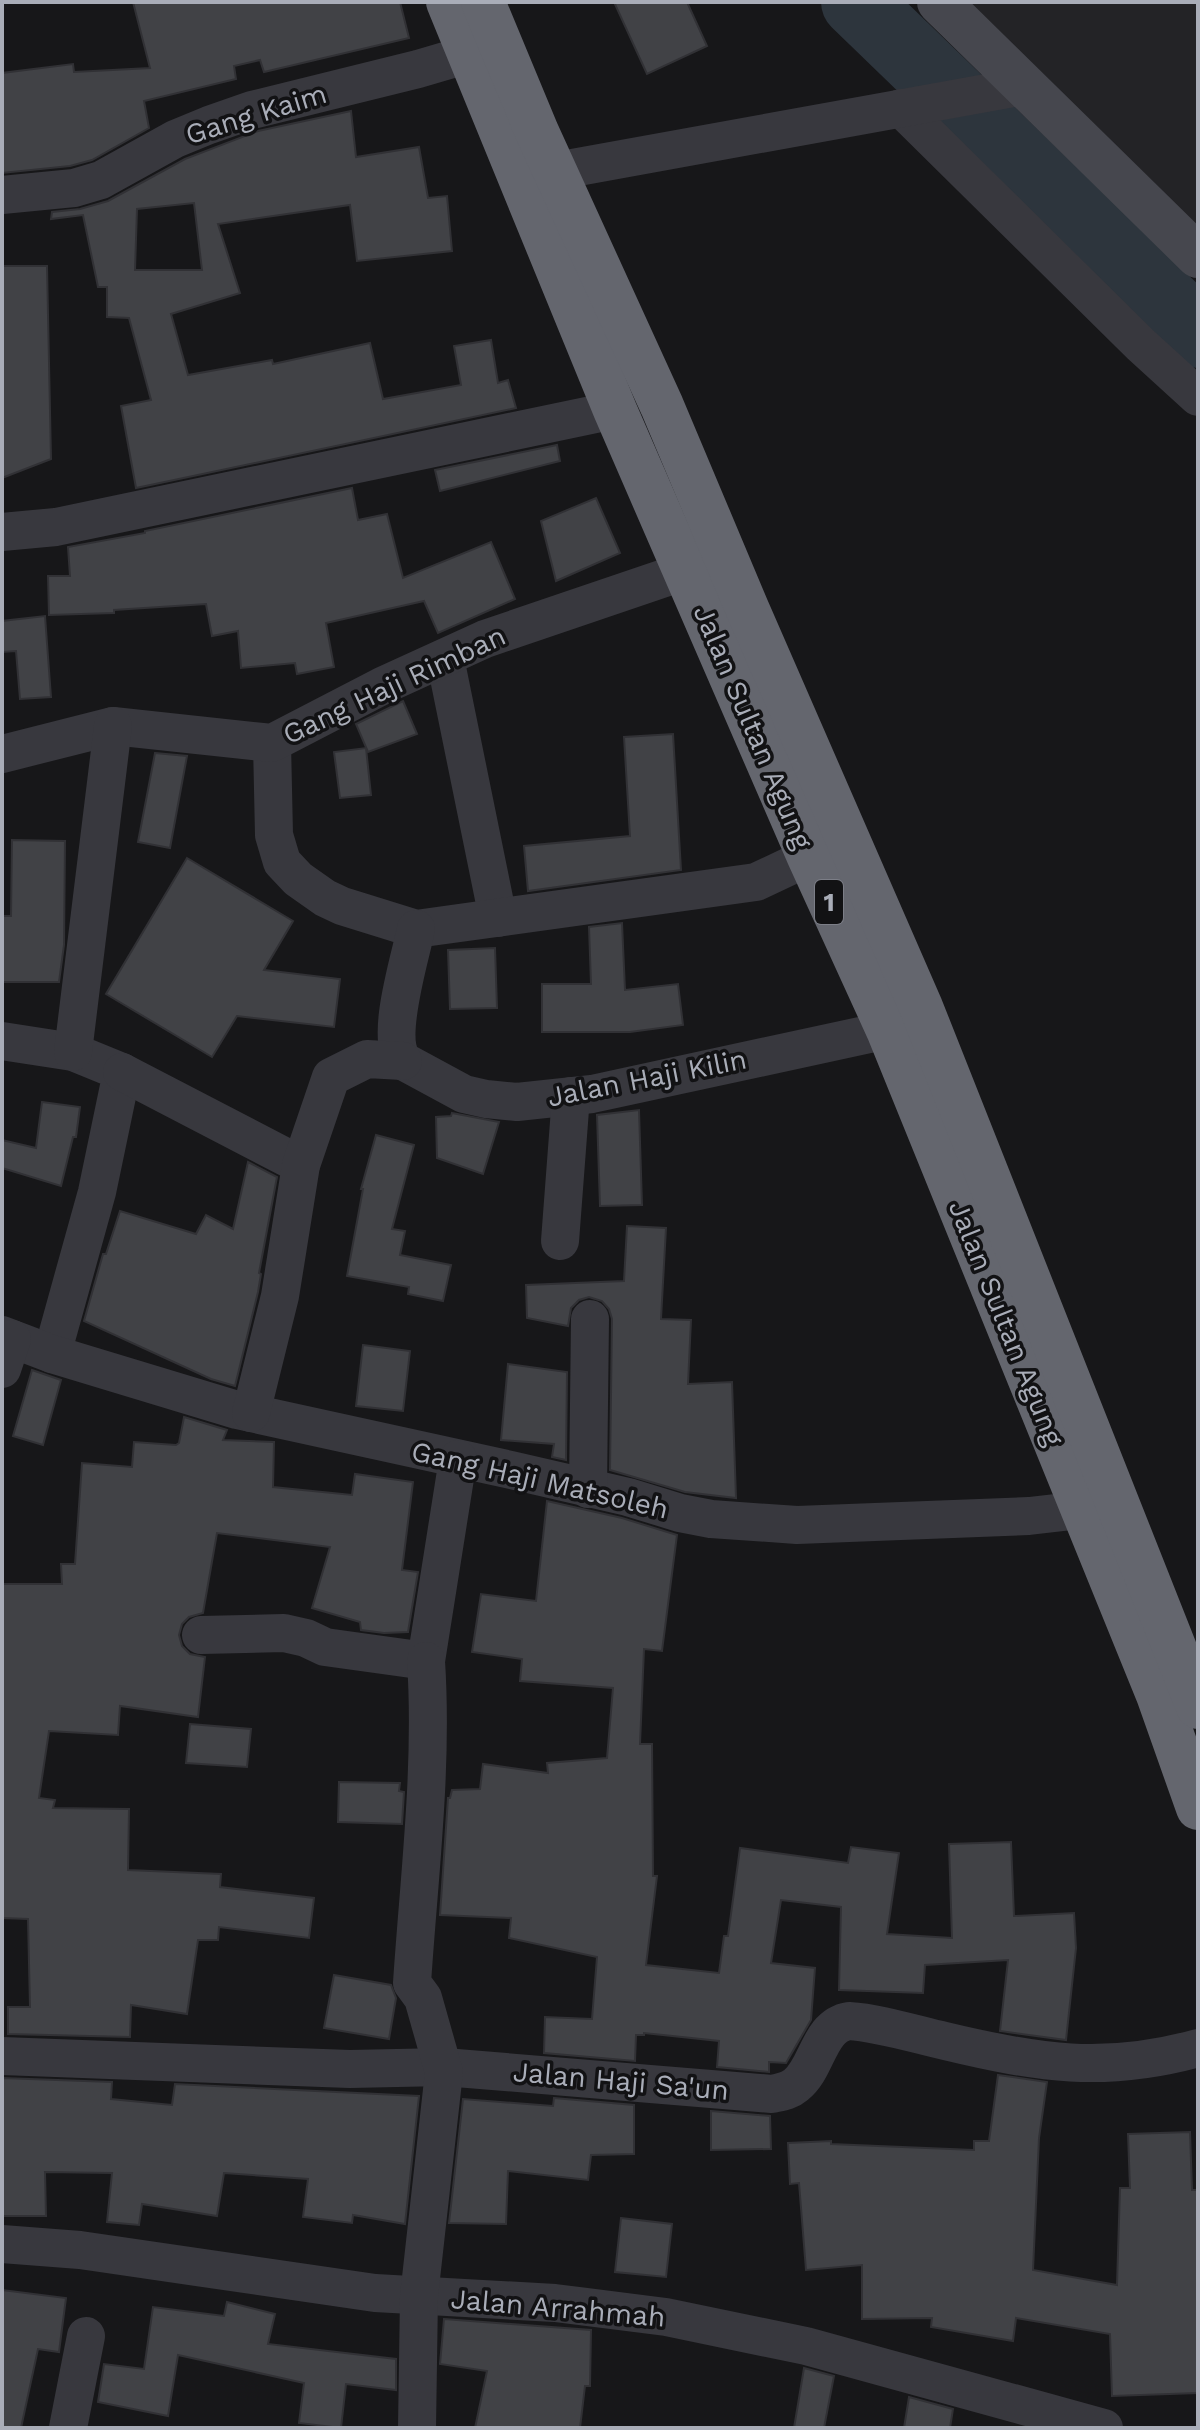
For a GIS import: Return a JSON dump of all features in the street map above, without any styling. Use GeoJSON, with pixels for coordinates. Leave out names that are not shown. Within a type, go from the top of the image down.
{"type":"FeatureCollection","features":[{"type":"Feature","properties":{"kind":"highway","name":"Jalan Sultan Agung"},"geometry":{"type":"LineString","coordinates":[[448,2],[485,50],[556,171],[662,406],[727,614],[809,857],[888,1030],[1158,1695],[1198,1808]]}},
{"type":"Feature","properties":{"kind":"highway","name":"Jalan Sultan Agung"},"geometry":{"type":"LineString","coordinates":[[483,2],[485,50],[615,410],[685,571],[727,614],[921,1007],[1198,1707]]}},
{"type":"Feature","properties":{"kind":"street"},"geometry":{"type":"LineString","coordinates":[[939,2],[1009,90],[1198,256]]}},
{"type":"Feature","properties":{"kind":"street","name":"Gang Kaim"},"geometry":{"type":"LineString","coordinates":[[2,195],[74,188],[101,180],[175,139],[252,110],[485,50]]}},
{"type":"Feature","properties":{"kind":"street"},"geometry":{"type":"LineString","coordinates":[[556,171],[1009,90]]}},
{"type":"Feature","properties":{"kind":"street"},"geometry":{"type":"LineString","coordinates":[[901,108],[1141,345],[1198,397]]}},
{"type":"Feature","properties":{"kind":"street"},"geometry":{"type":"LineString","coordinates":[[2,532],[56,527],[615,410]]}},
{"type":"Feature","properties":{"kind":"street","name":"Gang Haji Rimban"},"geometry":{"type":"LineString","coordinates":[[2,754],[113,726],[272,743],[382,686],[499,634],[685,571]]}},
{"type":"Feature","properties":{"kind":"street"},"geometry":{"type":"LineString","coordinates":[[445,658],[498,918]]}},
{"type":"Feature","properties":{"kind":"street"},"geometry":{"type":"LineString","coordinates":[[73,1052],[113,726]]}},
{"type":"Feature","properties":{"kind":"street"},"geometry":{"type":"LineString","coordinates":[[272,743],[274,835],[282,862],[298,879],[334,902],[416,929],[756,882],[809,857]]}},
{"type":"Feature","properties":{"kind":"street"},"geometry":{"type":"LineString","coordinates":[[251,1413],[280,1296],[301,1165],[331,1077],[367,1059],[403,1061],[398,1049],[397,1022],[416,929]]}},
{"type":"Feature","properties":{"kind":"street","name":"Jalan Haji Kilin"},"geometry":{"type":"LineString","coordinates":[[403,1061],[464,1094],[517,1102],[571,1096],[888,1030]]}},
{"type":"Feature","properties":{"kind":"street"},"geometry":{"type":"LineString","coordinates":[[2,1041],[73,1052],[122,1072],[301,1165]]}},
{"type":"Feature","properties":{"kind":"street"},"geometry":{"type":"LineString","coordinates":[[52,1354],[97,1192],[122,1072]]}},
{"type":"Feature","properties":{"kind":"street"},"geometry":{"type":"LineString","coordinates":[[560,1241],[571,1096]]}},
{"type":"Feature","properties":{"kind":"street"},"geometry":{"type":"LineString","coordinates":[[588,1489],[590,1319]]}},
{"type":"Feature","properties":{"kind":"street","name":"Gang Haji Matsoleh"},"geometry":{"type":"LineString","coordinates":[[5,1348],[52,1354],[251,1413],[696,1516],[797,1525],[1029,1516],[1081,1510]]}},
{"type":"Feature","properties":{"kind":"street"},"geometry":{"type":"LineString","coordinates":[[417,2428],[419,2296],[444,2067],[423,1998],[412,1983],[428,1727],[426,1661],[458,1459]]}},
{"type":"Feature","properties":{"kind":"street"},"geometry":{"type":"LineString","coordinates":[[201,1635],[284,1633],[325,1647],[426,1661]]}},
{"type":"Feature","properties":{"kind":"street","name":"Jalan Haji Sa'un"},"geometry":{"type":"LineString","coordinates":[[2,2056],[350,2069],[444,2067],[772,2094],[789,2090],[800,2082],[833,2027],[849,2021],[1011,2057],[1048,2062],[1121,2064],[1198,2048]]}},
{"type":"Feature","properties":{"kind":"street","name":"Jalan Arrahmah"},"geometry":{"type":"LineString","coordinates":[[2,2244],[80,2250],[375,2293],[555,2303],[666,2317],[741,2331],[851,2358],[1104,2428]]}},
{"type":"Feature","properties":{"kind":"street"},"geometry":{"type":"LineString","coordinates":[[68,2428],[86,2336]]}},
{"type":"Feature","properties":{"kind":"shaded area"},"geometry":{"type":"Polygon","coordinates":[[[941,2],[1198,2],[1198,255],[941,2]]]}},
{"type":"Feature","properties":{"kind":"building"},"geometry":{"type":"Polygon","coordinates":[[[133,2],[400,2],[409,38],[264,72],[260,60],[234,66],[236,79],[144,101],[149,128],[92,160],[70,166],[2,173],[2,73],[73,64],[74,72],[150,68],[133,2]]]}},
{"type":"Feature","properties":{"kind":"building"},"geometry":{"type":"Polygon","coordinates":[[[614,2],[687,2],[707,46],[647,74],[614,2]]]}},
{"type":"Feature","properties":{"kind":"building"},"geometry":{"type":"Polygon","coordinates":[[[351,111],[356,157],[419,147],[428,198],[447,196],[452,251],[357,261],[350,205],[218,224],[240,293],[171,314],[188,375],[272,360],[273,364],[370,343],[383,399],[461,385],[454,346],[491,340],[498,383],[508,380],[516,408],[136,488],[121,406],[151,400],[129,318],[107,317],[107,287],[98,287],[83,215],[51,219],[52,212],[80,209],[108,201],[185,159],[258,131],[351,111]],[[194,203],[137,209],[135,270],[202,270],[194,203]]]}},
{"type":"Feature","properties":{"kind":"building"},"geometry":{"type":"Polygon","coordinates":[[[2,266],[47,266],[51,459],[2,478],[2,266]]]}},
{"type":"Feature","properties":{"kind":"building"},"geometry":{"type":"Polygon","coordinates":[[[557,445],[560,461],[440,491],[435,470],[557,445]]]}},
{"type":"Feature","properties":{"kind":"building"},"geometry":{"type":"Polygon","coordinates":[[[352,488],[358,520],[387,514],[403,578],[491,542],[515,599],[438,633],[424,601],[326,623],[334,667],[297,674],[295,663],[241,668],[238,631],[212,636],[206,604],[114,610],[114,613],[49,615],[48,576],[70,576],[68,547],[352,488]]]}},
{"type":"Feature","properties":{"kind":"building"},"geometry":{"type":"Polygon","coordinates":[[[596,498],[620,553],[556,581],[541,521],[596,498]]]}},
{"type":"Feature","properties":{"kind":"building"},"geometry":{"type":"Polygon","coordinates":[[[45,616],[51,697],[20,699],[16,651],[2,652],[2,621],[45,616]]]}},
{"type":"Feature","properties":{"kind":"building"},"geometry":{"type":"Polygon","coordinates":[[[403,701],[417,734],[368,752],[356,724],[403,701]]]}},
{"type":"Feature","properties":{"kind":"building"},"geometry":{"type":"Polygon","coordinates":[[[673,734],[681,870],[528,891],[524,846],[630,836],[624,737],[673,734]]]}},
{"type":"Feature","properties":{"kind":"building"},"geometry":{"type":"Polygon","coordinates":[[[366,748],[371,795],[340,798],[334,752],[366,748]]]}},
{"type":"Feature","properties":{"kind":"building"},"geometry":{"type":"Polygon","coordinates":[[[155,753],[187,756],[170,848],[138,842],[155,753]]]}},
{"type":"Feature","properties":{"kind":"building"},"geometry":{"type":"Polygon","coordinates":[[[12,840],[65,841],[64,945],[59,982],[2,982],[2,916],[11,916],[12,840]]]}},
{"type":"Feature","properties":{"kind":"building"},"geometry":{"type":"Polygon","coordinates":[[[187,858],[293,921],[264,970],[340,979],[334,1027],[237,1016],[212,1057],[106,994],[187,858]]]}},
{"type":"Feature","properties":{"kind":"building"},"geometry":{"type":"Polygon","coordinates":[[[622,923],[625,990],[678,984],[683,1025],[630,1032],[542,1032],[542,984],[591,984],[589,927],[622,923]]]}},
{"type":"Feature","properties":{"kind":"building"},"geometry":{"type":"Polygon","coordinates":[[[495,948],[497,1008],[450,1009],[448,950],[495,948]]]}},
{"type":"Feature","properties":{"kind":"building"},"geometry":{"type":"Polygon","coordinates":[[[42,1102],[80,1107],[76,1137],[73,1137],[61,1186],[2,1168],[2,1140],[36,1148],[42,1102]]]}},
{"type":"Feature","properties":{"kind":"building"},"geometry":{"type":"Polygon","coordinates":[[[639,1110],[642,1205],[600,1206],[597,1115],[639,1110]]]}},
{"type":"Feature","properties":{"kind":"building"},"geometry":{"type":"Polygon","coordinates":[[[452,1113],[499,1122],[483,1174],[437,1158],[436,1117],[451,1116],[452,1113]]]}},
{"type":"Feature","properties":{"kind":"building"},"geometry":{"type":"Polygon","coordinates":[[[376,1135],[414,1145],[392,1229],[405,1231],[400,1255],[451,1265],[443,1301],[408,1294],[409,1287],[347,1276],[361,1189],[376,1135]]]}},
{"type":"Feature","properties":{"kind":"building"},"geometry":{"type":"Polygon","coordinates":[[[248,1162],[277,1177],[258,1292],[235,1386],[211,1379],[84,1321],[103,1254],[106,1254],[120,1211],[196,1234],[206,1215],[233,1229],[248,1162]]]}},
{"type":"Feature","properties":{"kind":"building"},"geometry":{"type":"Polygon","coordinates":[[[627,1226],[666,1228],[661,1319],[691,1320],[688,1384],[732,1382],[736,1498],[685,1492],[610,1470],[612,1319],[602,1301],[589,1297],[579,1300],[571,1308],[568,1326],[527,1318],[526,1285],[624,1281],[627,1226]]]}},
{"type":"Feature","properties":{"kind":"building"},"geometry":{"type":"Polygon","coordinates":[[[363,1345],[410,1351],[403,1411],[356,1406],[363,1345]]]}},
{"type":"Feature","properties":{"kind":"building"},"geometry":{"type":"Polygon","coordinates":[[[508,1364],[567,1372],[566,1460],[552,1457],[554,1444],[501,1440],[508,1364]]]}},
{"type":"Feature","properties":{"kind":"building"},"geometry":{"type":"Polygon","coordinates":[[[32,1370],[61,1380],[43,1445],[13,1436],[32,1370]]]}},
{"type":"Feature","properties":{"kind":"building"},"geometry":{"type":"Polygon","coordinates":[[[184,1417],[227,1430],[223,1440],[274,1442],[273,1487],[352,1495],[355,1474],[413,1482],[402,1570],[418,1572],[408,1632],[361,1630],[360,1622],[312,1608],[330,1547],[217,1533],[203,1613],[189,1617],[182,1624],[179,1635],[182,1646],[190,1654],[205,1657],[198,1717],[120,1706],[118,1735],[49,1731],[39,1798],[55,1800],[53,1808],[129,1809],[128,1870],[221,1874],[220,1887],[314,1898],[309,1938],[219,1927],[218,1940],[198,1940],[187,2014],[131,2005],[130,2037],[8,2034],[8,2007],[30,2007],[28,1919],[2,1918],[2,1584],[62,1584],[61,1564],[75,1564],[82,1463],[132,1467],[134,1442],[176,1445],[184,1417]]]}},
{"type":"Feature","properties":{"kind":"building"},"geometry":{"type":"Polygon","coordinates":[[[547,1501],[622,1518],[677,1535],[662,1651],[644,1649],[640,1744],[652,1744],[653,1876],[657,1876],[646,1965],[719,1973],[724,1936],[728,1936],[740,1848],[848,1863],[851,1847],[899,1853],[887,1934],[952,1938],[949,1844],[1011,1842],[1014,1916],[1074,1913],[1076,1948],[1066,2040],[1000,2031],[1008,1960],[925,1965],[923,1993],[839,1990],[841,1907],[781,1900],[771,1963],[815,1968],[811,2020],[786,2063],[769,2062],[769,2072],[717,2067],[719,2041],[644,2033],[636,2035],[635,2061],[544,2053],[545,2017],[592,2019],[597,1957],[509,1938],[511,1918],[440,1915],[448,1798],[452,1790],[480,1789],[483,1764],[548,1773],[547,1763],[607,1758],[613,1688],[520,1681],[522,1659],[472,1652],[481,1594],[536,1601],[547,1501]]]}},
{"type":"Feature","properties":{"kind":"building"},"geometry":{"type":"Polygon","coordinates":[[[190,1724],[251,1729],[247,1767],[186,1763],[190,1724]]]}},
{"type":"Feature","properties":{"kind":"building"},"geometry":{"type":"Polygon","coordinates":[[[339,1782],[400,1783],[399,1791],[404,1792],[402,1824],[338,1822],[339,1782]]]}},
{"type":"Feature","properties":{"kind":"building"},"geometry":{"type":"Polygon","coordinates":[[[334,1975],[391,1985],[396,1998],[389,2039],[324,2028],[334,1975]]]}},
{"type":"Feature","properties":{"kind":"building"},"geometry":{"type":"Polygon","coordinates":[[[998,2075],[1047,2082],[1039,2138],[1033,2270],[1117,2285],[1120,2188],[1130,2188],[1128,2134],[1190,2132],[1192,2190],[1198,2190],[1198,2393],[1112,2396],[1110,2334],[1016,2318],[1013,2341],[931,2327],[932,2318],[862,2319],[862,2265],[806,2270],[799,2183],[790,2184],[788,2143],[831,2141],[831,2144],[974,2150],[974,2141],[989,2141],[998,2075]]]}},
{"type":"Feature","properties":{"kind":"building"},"geometry":{"type":"Polygon","coordinates":[[[2,2078],[112,2082],[111,2099],[172,2105],[175,2084],[419,2096],[405,2224],[353,2215],[352,2223],[303,2217],[308,2179],[224,2173],[217,2216],[142,2204],[139,2225],[107,2222],[112,2173],[45,2172],[46,2216],[2,2216],[2,2078]]]}},
{"type":"Feature","properties":{"kind":"building"},"geometry":{"type":"Polygon","coordinates":[[[554,2098],[634,2105],[634,2154],[591,2155],[588,2180],[508,2171],[506,2224],[449,2223],[463,2099],[553,2106],[554,2098]]]}},
{"type":"Feature","properties":{"kind":"building"},"geometry":{"type":"Polygon","coordinates":[[[711,2111],[770,2116],[771,2149],[711,2150],[711,2111]]]}},
{"type":"Feature","properties":{"kind":"building"},"geometry":{"type":"Polygon","coordinates":[[[621,2218],[672,2224],[666,2277],[615,2272],[621,2218]]]}},
{"type":"Feature","properties":{"kind":"building"},"geometry":{"type":"Polygon","coordinates":[[[2,2290],[66,2298],[59,2352],[38,2349],[21,2428],[2,2428],[2,2290]]]}},
{"type":"Feature","properties":{"kind":"building"},"geometry":{"type":"Polygon","coordinates":[[[227,2302],[275,2314],[268,2344],[396,2359],[396,2390],[346,2384],[341,2428],[299,2423],[304,2383],[178,2355],[168,2416],[98,2402],[104,2364],[144,2369],[153,2307],[224,2316],[227,2302]]]}},
{"type":"Feature","properties":{"kind":"building"},"geometry":{"type":"Polygon","coordinates":[[[444,2319],[591,2330],[590,2386],[585,2386],[580,2428],[475,2428],[487,2371],[440,2364],[444,2319]]]}},
{"type":"Feature","properties":{"kind":"building"},"geometry":{"type":"Polygon","coordinates":[[[804,2368],[834,2376],[824,2428],[794,2428],[804,2368]]]}},
{"type":"Feature","properties":{"kind":"building"},"geometry":{"type":"Polygon","coordinates":[[[909,2397],[953,2409],[950,2428],[904,2428],[909,2397]]]}},
{"type":"Feature","properties":{"kind":"waterway"},"geometry":{"type":"LineString","coordinates":[[856,2],[1198,333]]}}]}
